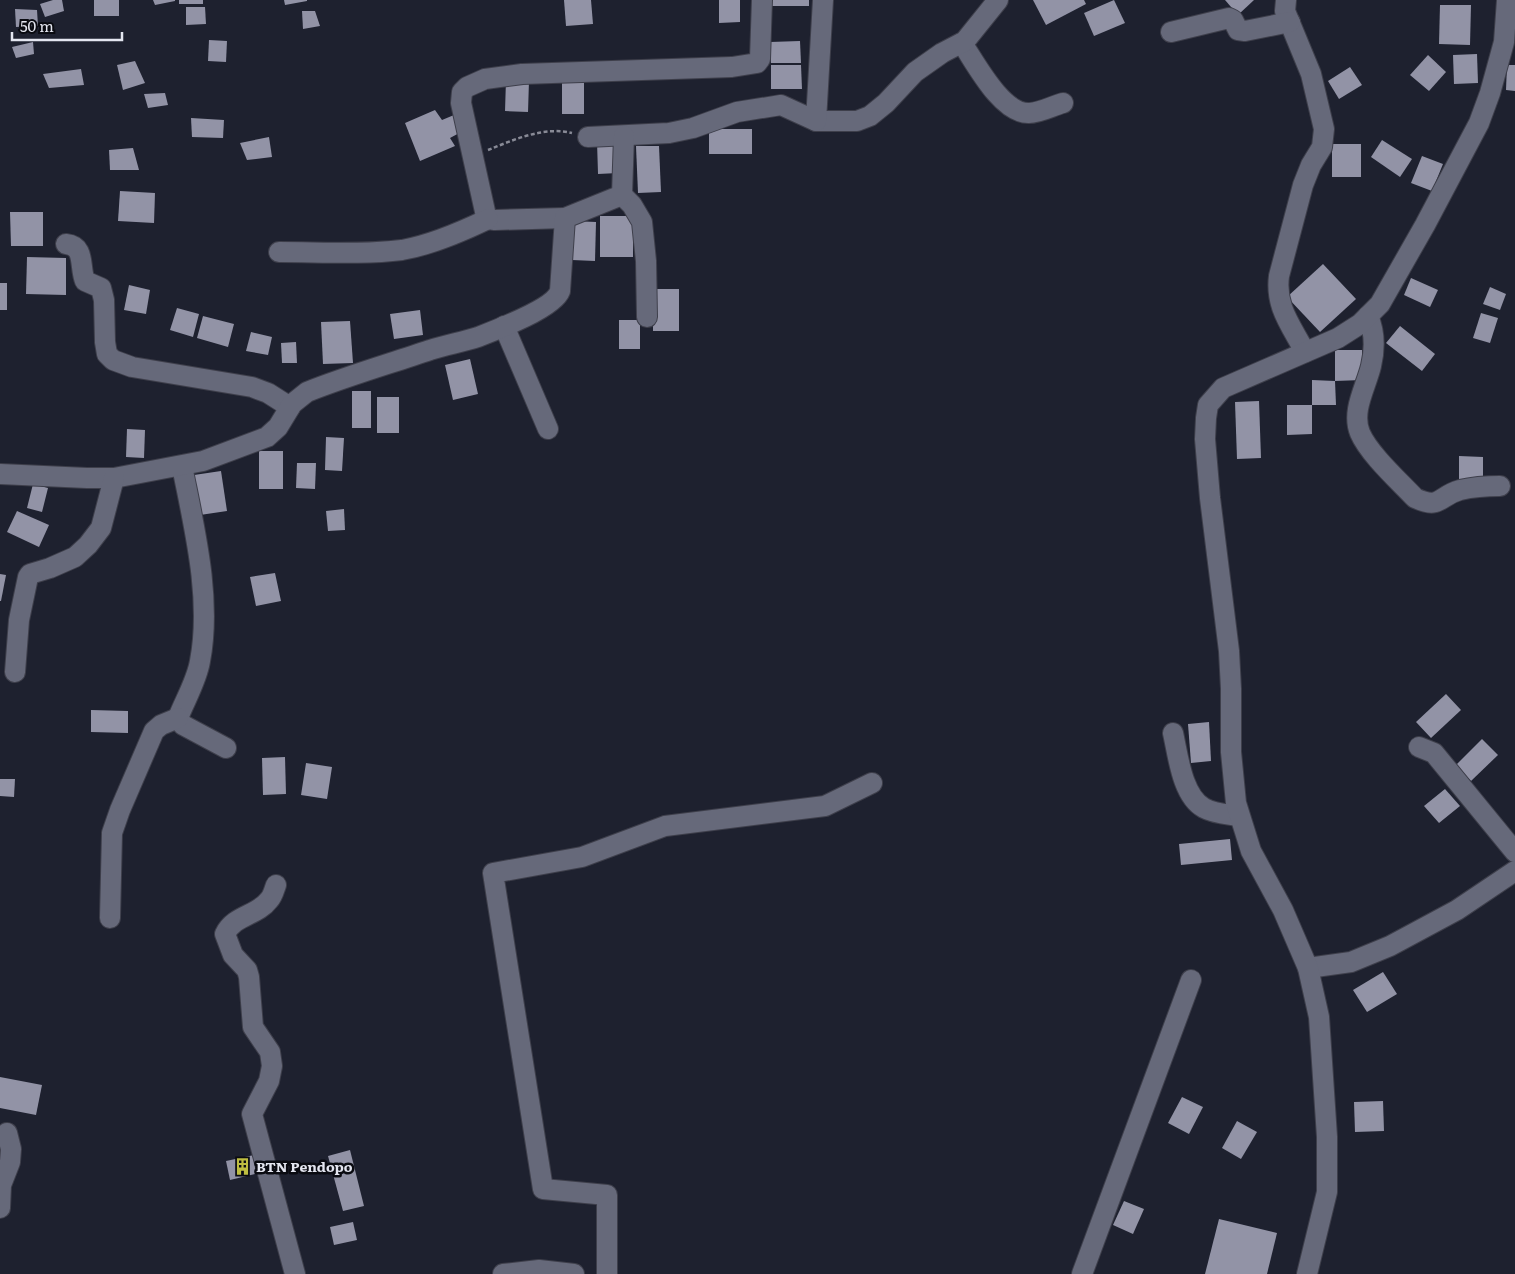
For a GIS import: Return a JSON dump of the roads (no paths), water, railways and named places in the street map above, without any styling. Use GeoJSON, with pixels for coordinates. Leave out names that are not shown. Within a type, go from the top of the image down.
{"type":"FeatureCollection","features":[{"type":"Feature","properties":{"kind":"street"},"geometry":{"type":"LineString","coordinates":[[488,219],[485,213],[461,103],[462,92],[473,83],[485,79],[522,74],[732,67],[757,63],[760,59],[762,0]]}},
{"type":"Feature","properties":{"kind":"street"},"geometry":{"type":"LineString","coordinates":[[816,122],[823,0]]}},
{"type":"Feature","properties":{"kind":"street"},"geometry":{"type":"LineString","coordinates":[[588,137],[669,133],[693,128],[737,112],[781,105],[816,122],[856,120],[870,116],[886,104],[915,72],[942,53],[962,43],[998,0]]}},
{"type":"Feature","properties":{"kind":"street"},"geometry":{"type":"LineString","coordinates":[[1286,0],[1286,11],[1311,74],[1324,129],[1322,147],[1311,165],[1301,192],[1279,276],[1278,287],[1280,304],[1305,352]]}},
{"type":"Feature","properties":{"kind":"street"},"geometry":{"type":"LineString","coordinates":[[1308,1274],[1327,1192],[1327,1137],[1320,1017],[1308,968],[1283,910],[1251,851],[1239,816],[1233,781],[1231,752],[1229,651],[1210,498],[1206,418],[1208,405],[1223,388],[1338,338],[1360,324],[1380,304],[1435,208],[1479,124],[1504,42],[1503,1]]}},
{"type":"Feature","properties":{"kind":"street"},"geometry":{"type":"LineString","coordinates":[[1172,32],[1229,18],[1233,20],[1238,30],[1245,31],[1290,22]]}},
{"type":"Feature","properties":{"kind":"street"},"geometry":{"type":"LineString","coordinates":[[962,43],[993,89],[1011,107],[1019,112],[1031,113],[1062,103]]}},
{"type":"Feature","properties":{"kind":"street"},"geometry":{"type":"LineString","coordinates":[[624,136],[622,195],[632,204],[642,222],[646,261],[647,317]]}},
{"type":"Feature","properties":{"kind":"street"},"geometry":{"type":"LineString","coordinates":[[279,252],[402,250],[422,246],[488,219],[565,218],[622,195]]}},
{"type":"Feature","properties":{"kind":"street"},"geometry":{"type":"LineString","coordinates":[[0,474],[114,478],[203,461],[267,437],[278,427],[298,398],[307,392],[433,349],[478,337],[521,319],[553,302],[558,297],[560,291],[565,218]]}},
{"type":"Feature","properties":{"kind":"street"},"geometry":{"type":"LineString","coordinates":[[66,244],[73,246],[80,252],[82,271],[86,280],[101,288],[104,300],[107,354],[113,360],[132,367],[252,388],[268,393],[290,407]]}},
{"type":"Feature","properties":{"kind":"street"},"geometry":{"type":"LineString","coordinates":[[1368,316],[1373,328],[1374,353],[1361,396],[1357,423],[1367,445],[1415,498],[1426,503],[1434,503],[1457,491],[1474,487],[1500,486]]}},
{"type":"Feature","properties":{"kind":"street"},"geometry":{"type":"LineString","coordinates":[[504,326],[548,429]]}},
{"type":"Feature","properties":{"kind":"street"},"geometry":{"type":"LineString","coordinates":[[110,918],[112,833],[154,731],[161,725],[178,718],[200,663],[204,632],[203,598],[197,548],[182,466]]}},
{"type":"Feature","properties":{"kind":"street"},"geometry":{"type":"LineString","coordinates":[[15,672],[19,620],[28,577],[30,574],[75,557],[88,545],[101,528],[114,478]]}},
{"type":"Feature","properties":{"kind":"street"},"geometry":{"type":"LineString","coordinates":[[178,718],[183,725],[226,748]]}},
{"type":"Feature","properties":{"kind":"street"},"geometry":{"type":"LineString","coordinates":[[1173,733],[1183,776],[1197,803],[1204,808],[1218,813],[1239,816]]}},
{"type":"Feature","properties":{"kind":"street"},"geometry":{"type":"LineString","coordinates":[[1419,746],[1434,753],[1515,852]]}},
{"type":"Feature","properties":{"kind":"street"},"geometry":{"type":"LineString","coordinates":[[607,1274],[607,1195],[543,1189],[493,873],[582,857],[665,826],[825,806],[872,783]]}},
{"type":"Feature","properties":{"kind":"street"},"geometry":{"type":"LineString","coordinates":[[1308,968],[1351,962],[1390,946],[1457,910],[1515,871]]}},
{"type":"Feature","properties":{"kind":"street"},"geometry":{"type":"LineString","coordinates":[[276,885],[270,900],[236,920],[225,934],[233,954],[247,970],[253,1027],[270,1052],[272,1066],[270,1081],[252,1114],[295,1274]]}},
{"type":"Feature","properties":{"kind":"street"},"geometry":{"type":"LineString","coordinates":[[1082,1274],[1191,980]]}},
{"type":"Feature","properties":{"kind":"street"},"geometry":{"type":"LineString","coordinates":[[0,1208],[1,1185],[10,1162],[11,1149],[7,1133]]}},
{"type":"Feature","properties":{"kind":"street"},"geometry":{"type":"LineString","coordinates":[[503,1274],[539,1270],[574,1274]]}},
{"type":"Feature","properties":{"kind":"place","name":"BTN Pendopo"},"geometry":{"type":"Point","coordinates":[242,1167]}}]}
